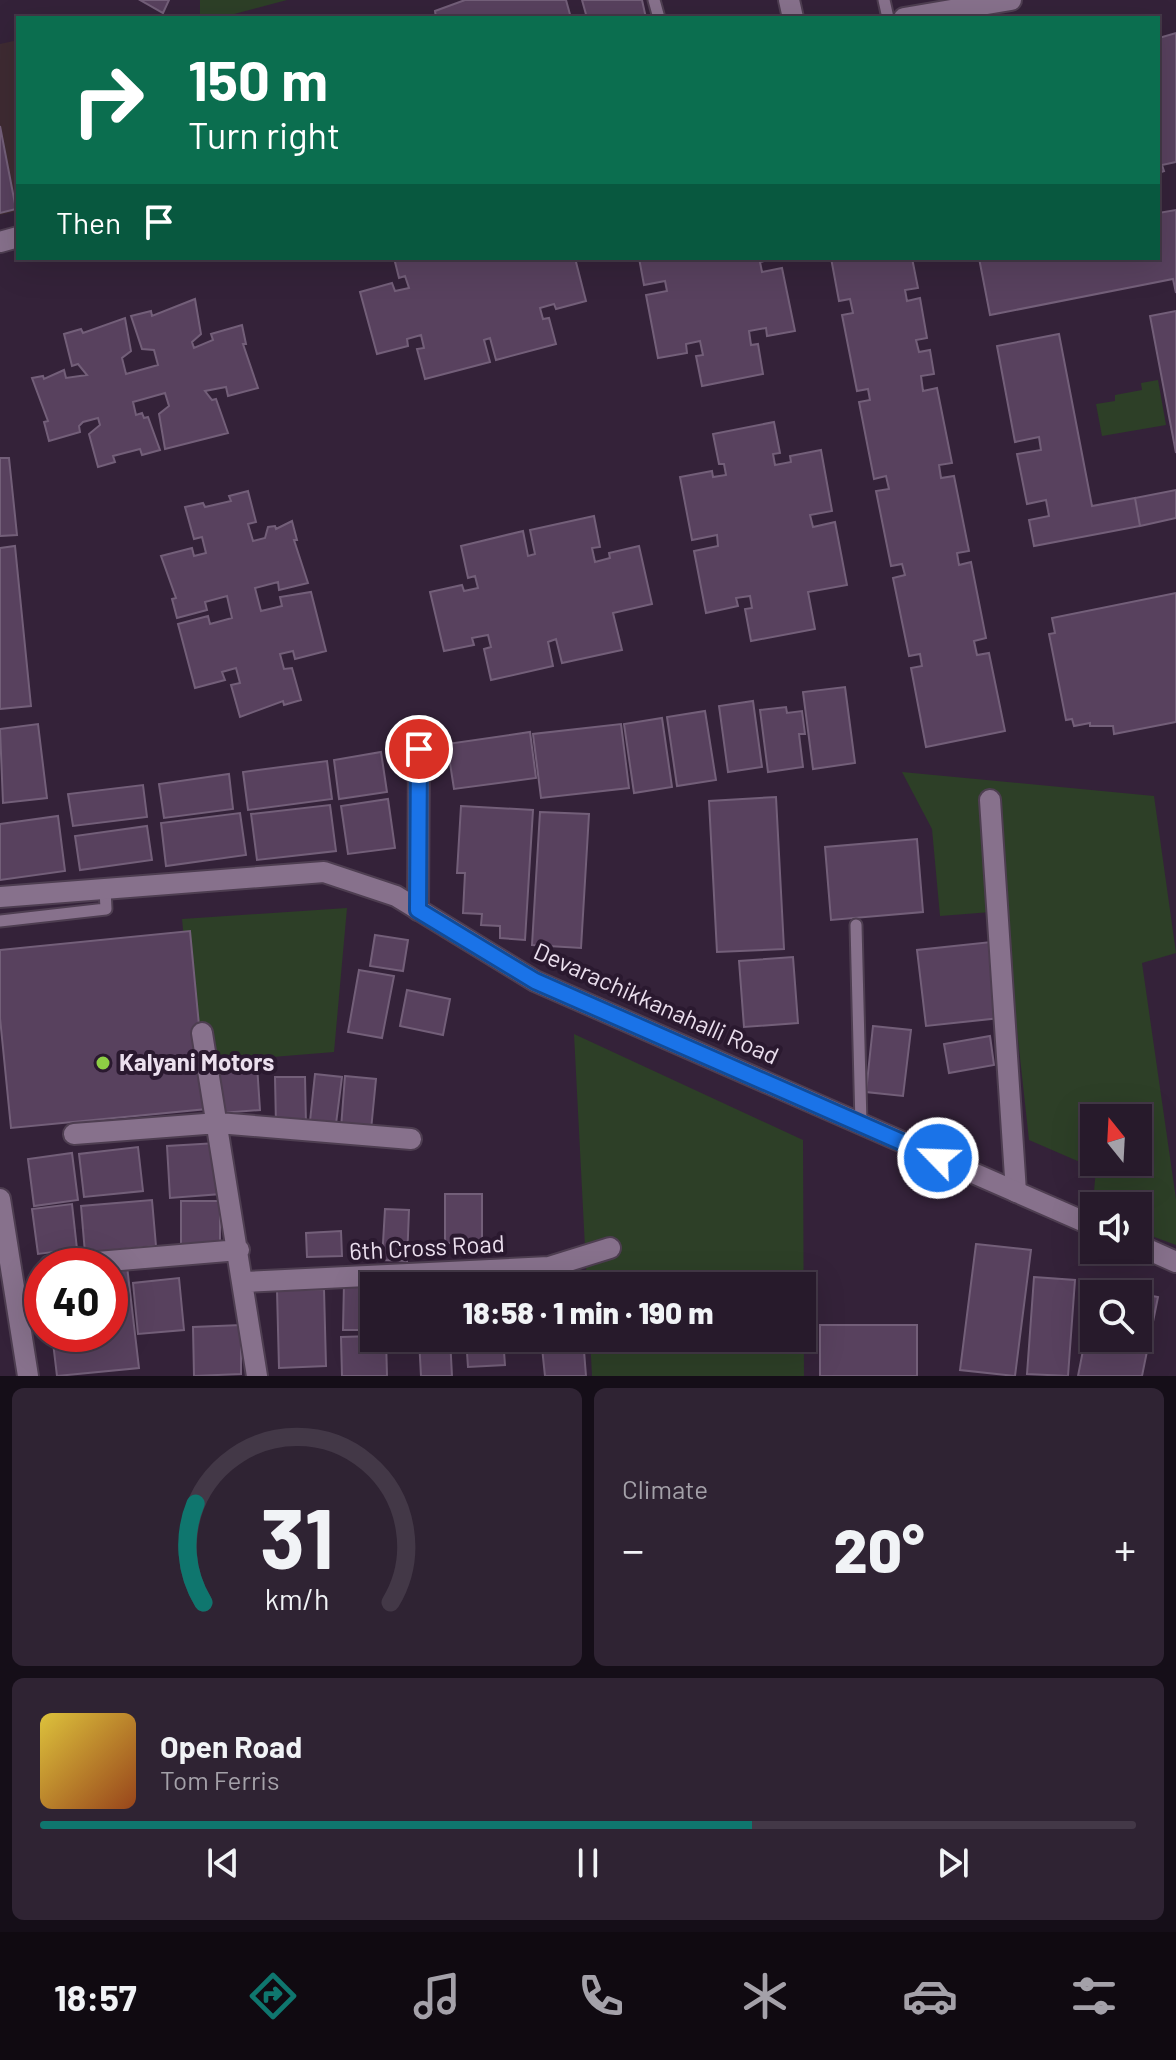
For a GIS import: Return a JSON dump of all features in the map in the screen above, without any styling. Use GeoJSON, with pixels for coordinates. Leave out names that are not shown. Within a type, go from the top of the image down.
{"type":"FeatureCollection","features":[{"type":"Feature","properties":{"kind":"street"},"geometry":{"type":"LineString","coordinates":[[913,16],[974,3],[1002,1]]}},
{"type":"Feature","properties":{"kind":"street"},"geometry":{"type":"LineString","coordinates":[[418,910],[419,749]]}},
{"type":"Feature","properties":{"kind":"street"},"geometry":{"type":"LineString","coordinates":[[990,800],[1016,1192]]}},
{"type":"Feature","properties":{"kind":"street","name":"Devarachikkanahalli Road"},"geometry":{"type":"LineString","coordinates":[[0,897],[324,872],[396,896],[535,981],[1080,1220]]}},
{"type":"Feature","properties":{"kind":"street"},"geometry":{"type":"LineString","coordinates":[[202,1033],[257,1376]]}},
{"type":"Feature","properties":{"kind":"street"},"geometry":{"type":"LineString","coordinates":[[74,1134],[218,1123],[411,1139]]}},
{"type":"Feature","properties":{"kind":"street"},"geometry":{"type":"LineString","coordinates":[[0,1199],[28,1376]]}},
{"type":"Feature","properties":{"kind":"street","name":"6th Cross Road"},"geometry":{"type":"LineString","coordinates":[[244,1282],[549,1267],[610,1248]]}},
{"type":"Feature","properties":{"kind":"street"},"geometry":{"type":"LineString","coordinates":[[128,1259],[239,1250]]}},
{"type":"Feature","properties":{"kind":"street"},"geometry":{"type":"LineString","coordinates":[[1152,1251],[1176,1262]]}},
{"type":"Feature","properties":{"kind":"street"},"geometry":{"type":"LineString","coordinates":[[12,1269],[24,1268]]}},
{"type":"Feature","properties":{"kind":"lane"},"geometry":{"type":"LineString","coordinates":[[0,921],[106,909],[105,889]]}},
{"type":"Feature","properties":{"kind":"lane"},"geometry":{"type":"LineString","coordinates":[[856,925],[861,1124]]}},
{"type":"Feature","properties":{"kind":"shaded area"},"geometry":{"type":"Polygon","coordinates":[[[16,40],[16,211],[0,215],[0,44],[16,40]]]}},
{"type":"Feature","properties":{"kind":"green space"},"geometry":{"type":"Polygon","coordinates":[[[200,0],[287,0],[227,16],[200,16],[200,0]]]}},
{"type":"Feature","properties":{"kind":"green space"},"geometry":{"type":"Polygon","coordinates":[[[1158,380],[1166,425],[1102,436],[1096,404],[1115,401],[1115,395],[1142,390],[1141,383],[1158,380]]]}},
{"type":"Feature","properties":{"kind":"green space"},"geometry":{"type":"Polygon","coordinates":[[[902,772],[1154,796],[1176,953],[1142,963],[1176,1199],[1176,1245],[1152,1236],[1152,1192],[1094,1192],[1095,1176],[1152,1176],[1152,1104],[1080,1104],[1080,1162],[1029,1140],[1004,911],[940,916],[932,829],[902,772]]]}},
{"type":"Feature","properties":{"kind":"green space"},"geometry":{"type":"Polygon","coordinates":[[[347,908],[334,1052],[196,1063],[182,919],[347,908]]]}},
{"type":"Feature","properties":{"kind":"green space"},"geometry":{"type":"Polygon","coordinates":[[[574,1034],[803,1140],[804,1272],[586,1272],[574,1034]]]}},
{"type":"Feature","properties":{"kind":"green space"},"geometry":{"type":"Polygon","coordinates":[[[591,1352],[804,1352],[804,1376],[592,1376],[591,1352]]]}},
{"type":"Feature","properties":{"kind":"building"},"geometry":{"type":"Polygon","coordinates":[[[140,0],[169,0],[163,13],[140,0]]]}},
{"type":"Feature","properties":{"kind":"building"},"geometry":{"type":"Polygon","coordinates":[[[465,0],[566,0],[570,16],[436,16],[435,11],[465,0]]]}},
{"type":"Feature","properties":{"kind":"building"},"geometry":{"type":"Polygon","coordinates":[[[582,0],[642,0],[646,16],[586,16],[582,0]]]}},
{"type":"Feature","properties":{"kind":"building"},"geometry":{"type":"Polygon","coordinates":[[[1176,33],[1176,162],[1162,165],[1164,171],[1160,172],[1160,38],[1176,33]]]}},
{"type":"Feature","properties":{"kind":"building"},"geometry":{"type":"Polygon","coordinates":[[[0,126],[16,209],[0,213],[0,126]]]}},
{"type":"Feature","properties":{"kind":"building"},"geometry":{"type":"Polygon","coordinates":[[[1176,210],[1176,293],[1173,279],[990,315],[979,260],[1160,260],[1160,213],[1176,210]]]}},
{"type":"Feature","properties":{"kind":"building"},"geometry":{"type":"Polygon","coordinates":[[[394,260],[576,260],[586,301],[556,309],[554,304],[540,308],[543,319],[549,318],[556,344],[496,360],[490,338],[484,340],[490,362],[425,379],[417,349],[424,348],[421,335],[407,339],[408,346],[377,354],[360,292],[392,283],[395,291],[409,288],[405,276],[399,278],[394,260]]]}},
{"type":"Feature","properties":{"kind":"building"},"geometry":{"type":"Polygon","coordinates":[[[639,260],[770,260],[760,262],[762,272],[782,268],[795,331],[767,336],[766,328],[749,331],[751,345],[758,344],[763,374],[702,386],[696,356],[703,355],[700,341],[686,344],[687,353],[658,358],[646,295],[667,291],[665,281],[644,285],[639,260]]]}},
{"type":"Feature","properties":{"kind":"building"},"geometry":{"type":"Polygon","coordinates":[[[831,260],[912,260],[918,288],[905,290],[907,301],[920,298],[927,338],[916,340],[919,352],[930,350],[934,374],[921,376],[923,391],[937,388],[952,463],[939,465],[941,478],[954,476],[969,551],[957,553],[959,565],[971,562],[986,638],[974,641],[977,655],[989,653],[1005,731],[926,747],[911,668],[922,666],[920,654],[909,656],[893,578],[905,575],[902,564],[891,566],[876,491],[889,489],[886,476],[874,479],[859,402],[870,400],[868,389],[857,391],[842,315],[853,313],[850,299],[839,301],[831,260]]]}},
{"type":"Feature","properties":{"kind":"building"},"geometry":{"type":"Polygon","coordinates":[[[195,299],[201,334],[192,342],[194,348],[213,340],[211,334],[242,325],[246,344],[243,344],[258,388],[228,396],[226,387],[205,391],[212,400],[216,399],[228,433],[165,449],[159,414],[169,406],[165,393],[133,402],[136,415],[142,413],[144,418],[148,417],[160,450],[142,455],[140,449],[113,456],[115,462],[98,467],[89,434],[100,425],[98,418],[83,422],[79,426],[80,432],[49,441],[44,422],[48,421],[32,378],[43,376],[44,379],[64,370],[66,378],[87,375],[78,364],[72,366],[64,334],[81,329],[83,333],[125,318],[131,351],[122,358],[126,374],[158,365],[154,350],[142,349],[131,316],[151,311],[152,316],[195,299]]]}},
{"type":"Feature","properties":{"kind":"building"},"geometry":{"type":"Polygon","coordinates":[[[1176,311],[1176,453],[1150,316],[1176,311]]]}},
{"type":"Feature","properties":{"kind":"building"},"geometry":{"type":"Polygon","coordinates":[[[1059,334],[1092,506],[1135,498],[1140,526],[1034,546],[1029,520],[1049,516],[1046,500],[1027,504],[1017,454],[1041,450],[1039,437],[1015,442],[997,346],[1059,334]]]}},
{"type":"Feature","properties":{"kind":"building"},"geometry":{"type":"Polygon","coordinates":[[[774,422],[780,453],[773,454],[775,465],[791,462],[790,456],[821,450],[832,511],[810,515],[813,527],[835,522],[847,585],[808,592],[815,629],[751,641],[745,609],[752,608],[750,596],[736,598],[738,606],[706,613],[694,551],[718,546],[717,535],[692,540],[680,477],[712,471],[713,477],[726,475],[724,464],[719,464],[713,434],[774,422]]]}},
{"type":"Feature","properties":{"kind":"building"},"geometry":{"type":"Polygon","coordinates":[[[0,458],[9,458],[17,535],[0,536],[0,458]]]}},
{"type":"Feature","properties":{"kind":"building"},"geometry":{"type":"Polygon","coordinates":[[[1176,490],[1176,518],[1140,526],[1135,498],[1176,490]]]}},
{"type":"Feature","properties":{"kind":"building"},"geometry":{"type":"Polygon","coordinates":[[[248,491],[256,522],[248,524],[253,541],[265,538],[268,527],[275,526],[276,529],[292,521],[297,540],[294,540],[308,583],[279,590],[278,582],[255,588],[261,611],[282,606],[280,597],[311,592],[326,651],[295,659],[293,651],[280,654],[284,669],[292,668],[301,700],[284,705],[283,701],[240,717],[231,685],[240,683],[236,668],[222,672],[225,680],[195,688],[178,624],[208,616],[210,624],[232,618],[227,596],[205,602],[207,610],[177,618],[172,599],[176,598],[161,556],[192,548],[194,556],[206,553],[202,537],[194,539],[185,507],[203,503],[205,507],[231,501],[229,496],[248,491]]]}},
{"type":"Feature","properties":{"kind":"building"},"geometry":{"type":"Polygon","coordinates":[[[594,516],[600,547],[592,548],[595,562],[610,558],[609,553],[639,546],[652,604],[613,613],[622,650],[562,663],[556,639],[548,642],[553,666],[491,680],[484,649],[491,647],[488,635],[472,638],[474,645],[444,651],[430,592],[462,585],[464,591],[478,588],[475,576],[468,578],[461,546],[523,531],[528,556],[535,554],[530,530],[594,516]]]}},
{"type":"Feature","properties":{"kind":"building"},"geometry":{"type":"Polygon","coordinates":[[[15,546],[31,706],[0,709],[0,548],[15,546]]]}},
{"type":"Feature","properties":{"kind":"building"},"geometry":{"type":"Polygon","coordinates":[[[1176,593],[1176,722],[1114,734],[1113,726],[1090,726],[1090,723],[1074,726],[1072,719],[1066,720],[1049,634],[1055,633],[1052,618],[1176,593]]]}},
{"type":"Feature","properties":{"kind":"building"},"geometry":{"type":"Polygon","coordinates":[[[845,687],[855,763],[813,769],[803,692],[845,687]]]}},
{"type":"Feature","properties":{"kind":"building"},"geometry":{"type":"Polygon","coordinates":[[[753,701],[762,767],[728,772],[719,706],[753,701]]]}},
{"type":"Feature","properties":{"kind":"building"},"geometry":{"type":"Polygon","coordinates":[[[786,707],[787,713],[802,711],[805,734],[799,734],[803,767],[768,772],[760,710],[786,707]]]}},
{"type":"Feature","properties":{"kind":"building"},"geometry":{"type":"Polygon","coordinates":[[[705,711],[716,780],[677,786],[667,717],[705,711]]]}},
{"type":"Feature","properties":{"kind":"building"},"geometry":{"type":"Polygon","coordinates":[[[662,718],[672,787],[634,793],[624,724],[662,718]]]}},
{"type":"Feature","properties":{"kind":"building"},"geometry":{"type":"Polygon","coordinates":[[[38,724],[47,798],[3,803],[0,729],[38,724]]]}},
{"type":"Feature","properties":{"kind":"building"},"geometry":{"type":"Polygon","coordinates":[[[621,724],[629,788],[541,798],[533,734],[621,724]]]}},
{"type":"Feature","properties":{"kind":"building"},"geometry":{"type":"Polygon","coordinates":[[[530,732],[536,778],[454,789],[447,744],[530,732]]]}},
{"type":"Feature","properties":{"kind":"building"},"geometry":{"type":"Polygon","coordinates":[[[381,752],[387,792],[339,799],[334,760],[381,752]]]}},
{"type":"Feature","properties":{"kind":"building"},"geometry":{"type":"Polygon","coordinates":[[[327,761],[332,799],[248,810],[243,772],[327,761]]]}},
{"type":"Feature","properties":{"kind":"building"},"geometry":{"type":"Polygon","coordinates":[[[229,774],[233,809],[164,818],[159,784],[229,774]]]}},
{"type":"Feature","properties":{"kind":"building"},"geometry":{"type":"Polygon","coordinates":[[[143,785],[147,817],[73,826],[68,794],[143,785]]]}},
{"type":"Feature","properties":{"kind":"building"},"geometry":{"type":"Polygon","coordinates":[[[776,797],[784,949],[717,952],[709,801],[776,797]]]}},
{"type":"Feature","properties":{"kind":"building"},"geometry":{"type":"Polygon","coordinates":[[[388,799],[395,848],[348,854],[341,806],[388,799]]]}},
{"type":"Feature","properties":{"kind":"building"},"geometry":{"type":"Polygon","coordinates":[[[330,805],[336,851],[257,860],[251,814],[330,805]]]}},
{"type":"Feature","properties":{"kind":"building"},"geometry":{"type":"Polygon","coordinates":[[[461,806],[533,810],[525,940],[500,938],[500,926],[481,925],[482,914],[463,913],[465,873],[457,873],[461,806]]]}},
{"type":"Feature","properties":{"kind":"building"},"geometry":{"type":"Polygon","coordinates":[[[540,812],[589,814],[581,948],[532,945],[540,812]]]}},
{"type":"Feature","properties":{"kind":"building"},"geometry":{"type":"Polygon","coordinates":[[[240,813],[246,855],[166,866],[161,823],[240,813]]]}},
{"type":"Feature","properties":{"kind":"building"},"geometry":{"type":"Polygon","coordinates":[[[58,816],[65,871],[0,880],[0,824],[58,816]]]}},
{"type":"Feature","properties":{"kind":"building"},"geometry":{"type":"Polygon","coordinates":[[[147,826],[152,860],[80,870],[75,836],[147,826]]]}},
{"type":"Feature","properties":{"kind":"building"},"geometry":{"type":"Polygon","coordinates":[[[917,839],[923,912],[831,920],[825,847],[917,839]]]}},
{"type":"Feature","properties":{"kind":"building","name":"Kalyani Motors"},"geometry":{"type":"Polygon","coordinates":[[[190,931],[207,1109],[11,1128],[0,1018],[0,950],[190,931]]]}},
{"type":"Feature","properties":{"kind":"building"},"geometry":{"type":"Polygon","coordinates":[[[375,935],[408,940],[403,971],[370,966],[375,935]]]}},
{"type":"Feature","properties":{"kind":"building"},"geometry":{"type":"Polygon","coordinates":[[[991,942],[1000,1018],[926,1026],[917,950],[991,942]]]}},
{"type":"Feature","properties":{"kind":"building"},"geometry":{"type":"Polygon","coordinates":[[[793,957],[798,1023],[744,1027],[739,961],[793,957]]]}},
{"type":"Feature","properties":{"kind":"building"},"geometry":{"type":"Polygon","coordinates":[[[359,970],[394,976],[382,1038],[348,1032],[359,970]]]}},
{"type":"Feature","properties":{"kind":"building"},"geometry":{"type":"Polygon","coordinates":[[[407,990],[450,999],[443,1035],[400,1026],[407,990]]]}},
{"type":"Feature","properties":{"kind":"building"},"geometry":{"type":"Polygon","coordinates":[[[873,1026],[911,1030],[903,1096],[866,1092],[873,1026]]]}},
{"type":"Feature","properties":{"kind":"building"},"geometry":{"type":"Polygon","coordinates":[[[990,1036],[994,1065],[949,1073],[944,1044],[990,1036]]]}},
{"type":"Feature","properties":{"kind":"building"},"geometry":{"type":"Polygon","coordinates":[[[257,1065],[260,1110],[221,1113],[217,1068],[257,1065]]]}},
{"type":"Feature","properties":{"kind":"building"},"geometry":{"type":"Polygon","coordinates":[[[315,1074],[342,1077],[336,1124],[310,1121],[315,1074]]]}},
{"type":"Feature","properties":{"kind":"building"},"geometry":{"type":"Polygon","coordinates":[[[345,1076],[376,1079],[371,1130],[341,1128],[345,1076]]]}},
{"type":"Feature","properties":{"kind":"building"},"geometry":{"type":"Polygon","coordinates":[[[275,1077],[305,1077],[306,1125],[276,1125],[275,1077]]]}},
{"type":"Feature","properties":{"kind":"building"},"geometry":{"type":"Polygon","coordinates":[[[217,1143],[221,1194],[170,1198],[167,1146],[217,1143]]]}},
{"type":"Feature","properties":{"kind":"building"},"geometry":{"type":"Polygon","coordinates":[[[138,1147],[143,1191],[84,1197],[79,1154],[138,1147]]]}},
{"type":"Feature","properties":{"kind":"building"},"geometry":{"type":"Polygon","coordinates":[[[72,1153],[78,1200],[34,1206],[28,1159],[72,1153]]]}},
{"type":"Feature","properties":{"kind":"building"},"geometry":{"type":"Polygon","coordinates":[[[445,1194],[482,1194],[482,1243],[445,1243],[445,1194]]]}},
{"type":"Feature","properties":{"kind":"building"},"geometry":{"type":"Polygon","coordinates":[[[152,1200],[156,1246],[85,1248],[81,1206],[152,1200]]]}},
{"type":"Feature","properties":{"kind":"building"},"geometry":{"type":"Polygon","coordinates":[[[181,1201],[220,1201],[220,1243],[181,1244],[181,1201]]]}},
{"type":"Feature","properties":{"kind":"building"},"geometry":{"type":"Polygon","coordinates":[[[72,1204],[77,1248],[37,1248],[32,1209],[72,1204]]]}},
{"type":"Feature","properties":{"kind":"building"},"geometry":{"type":"Polygon","coordinates":[[[385,1209],[409,1210],[407,1261],[382,1260],[385,1209]]]}},
{"type":"Feature","properties":{"kind":"building"},"geometry":{"type":"Polygon","coordinates":[[[341,1231],[342,1256],[307,1257],[306,1233],[341,1231]]]}},
{"type":"Feature","properties":{"kind":"building"},"geometry":{"type":"Polygon","coordinates":[[[976,1244],[1031,1250],[1015,1376],[960,1370],[976,1244]]]}},
{"type":"Feature","properties":{"kind":"building"},"geometry":{"type":"Polygon","coordinates":[[[128,1274],[139,1368],[57,1376],[54,1352],[128,1352],[128,1274]]]}},
{"type":"Feature","properties":{"kind":"building"},"geometry":{"type":"Polygon","coordinates":[[[1034,1277],[1075,1280],[1068,1376],[1027,1374],[1034,1277]]]}},
{"type":"Feature","properties":{"kind":"building"},"geometry":{"type":"Polygon","coordinates":[[[179,1278],[184,1330],[138,1334],[133,1283],[179,1278]]]}},
{"type":"Feature","properties":{"kind":"building"},"geometry":{"type":"Polygon","coordinates":[[[344,1283],[360,1283],[360,1330],[343,1330],[344,1283]]]}},
{"type":"Feature","properties":{"kind":"building"},"geometry":{"type":"Polygon","coordinates":[[[324,1289],[326,1366],[279,1368],[277,1290],[324,1289]]]}},
{"type":"Feature","properties":{"kind":"building"},"geometry":{"type":"Polygon","coordinates":[[[1152,1296],[1158,1297],[1152,1327],[1152,1296]]]}},
{"type":"Feature","properties":{"kind":"building"},"geometry":{"type":"Polygon","coordinates":[[[241,1325],[241,1374],[194,1376],[193,1327],[241,1325]]]}},
{"type":"Feature","properties":{"kind":"building"},"geometry":{"type":"Polygon","coordinates":[[[820,1325],[917,1325],[917,1376],[820,1376],[820,1325]]]}},
{"type":"Feature","properties":{"kind":"building"},"geometry":{"type":"Polygon","coordinates":[[[360,1336],[360,1352],[386,1352],[387,1376],[342,1376],[341,1337],[360,1336]]]}},
{"type":"Feature","properties":{"kind":"building"},"geometry":{"type":"Polygon","coordinates":[[[420,1352],[451,1352],[452,1376],[421,1376],[420,1352]]]}},
{"type":"Feature","properties":{"kind":"building"},"geometry":{"type":"Polygon","coordinates":[[[467,1352],[504,1352],[505,1365],[468,1367],[467,1352]]]}},
{"type":"Feature","properties":{"kind":"building"},"geometry":{"type":"Polygon","coordinates":[[[542,1352],[584,1352],[586,1376],[545,1376],[542,1352]]]}},
{"type":"Feature","properties":{"kind":"building"},"geometry":{"type":"Polygon","coordinates":[[[1083,1352],[1147,1352],[1142,1376],[1078,1376],[1083,1352]]]}},
{"type":"Feature","properties":{"kind":"place","name":"Kalyani Motors"},"geometry":{"type":"Point","coordinates":[103,1063]}},
{"type":"Feature","properties":{"kind":"route"},"geometry":{"type":"LineString","coordinates":[[419,749],[418,910],[535,981],[938,1158]]}}]}
